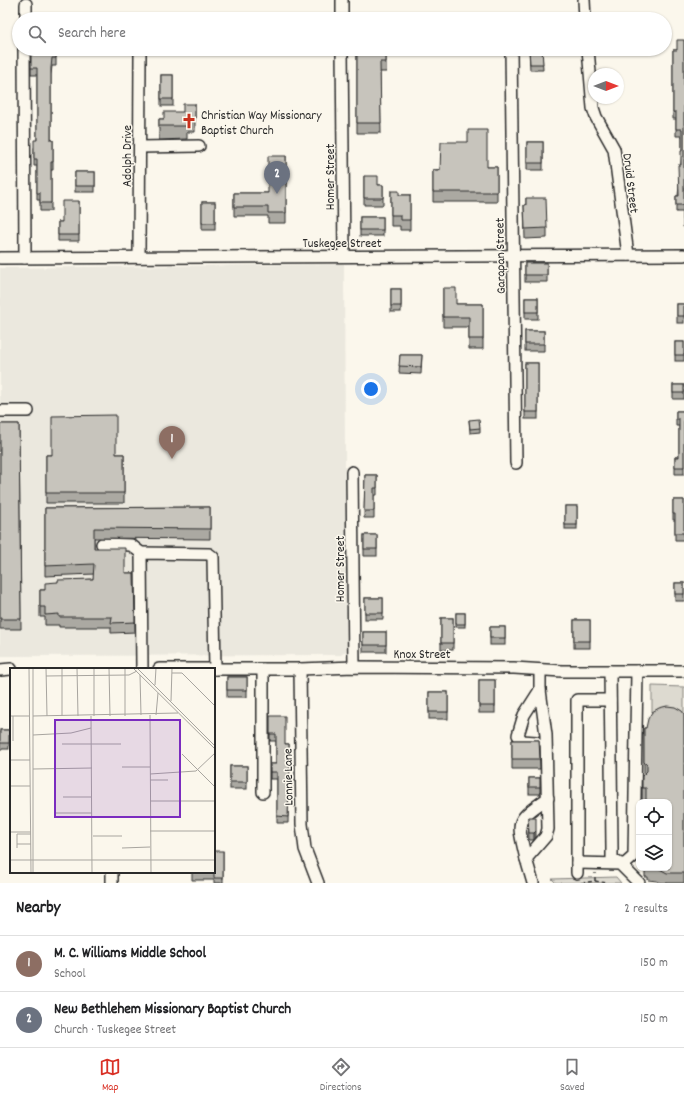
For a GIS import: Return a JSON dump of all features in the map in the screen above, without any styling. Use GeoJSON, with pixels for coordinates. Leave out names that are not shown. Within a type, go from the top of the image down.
{"type":"FeatureCollection","features":[{"type":"Feature","properties":{"kind":"street"},"geometry":{"type":"LineString","coordinates":[[342,0],[342,12]]}},
{"type":"Feature","properties":{"kind":"street"},"geometry":{"type":"LineString","coordinates":[[584,0],[585,12]]}},
{"type":"Feature","properties":{"kind":"street"},"geometry":{"type":"LineString","coordinates":[[26,4],[26,12]]}},
{"type":"Feature","properties":{"kind":"street"},"geometry":{"type":"LineString","coordinates":[[24,56],[25,258]]}},
{"type":"Feature","properties":{"kind":"street","name":"Adolph Drive"},"geometry":{"type":"LineString","coordinates":[[140,56],[140,257]]}},
{"type":"Feature","properties":{"kind":"street","name":"Homer Street"},"geometry":{"type":"LineString","coordinates":[[342,56],[344,256]]}},
{"type":"Feature","properties":{"kind":"street","name":"Garapan Street"},"geometry":{"type":"LineString","coordinates":[[511,56],[516,462]]}},
{"type":"Feature","properties":{"kind":"street","name":"Druid Street"},"geometry":{"type":"LineString","coordinates":[[589,56],[593,108],[601,127],[614,149],[628,255]]}},
{"type":"Feature","properties":{"kind":"street"},"geometry":{"type":"LineString","coordinates":[[140,147],[199,146]]}},
{"type":"Feature","properties":{"kind":"street","name":"Tuskegee Street"},"geometry":{"type":"LineString","coordinates":[[0,258],[684,255]]}},
{"type":"Feature","properties":{"kind":"street"},"geometry":{"type":"LineString","coordinates":[[0,411],[28,411]]}},
{"type":"Feature","properties":{"kind":"street","name":"Homer Street"},"geometry":{"type":"LineString","coordinates":[[352,472],[354,667]]}},
{"type":"Feature","properties":{"kind":"street"},"geometry":{"type":"LineString","coordinates":[[102,544],[131,545],[141,553],[209,554],[213,557],[215,668]]}},
{"type":"Feature","properties":{"kind":"street"},"geometry":{"type":"LineString","coordinates":[[141,553],[142,668]]}},
{"type":"Feature","properties":{"kind":"street","name":"Knox Street"},"geometry":{"type":"LineString","coordinates":[[215,669],[300,669],[354,667],[684,671]]}},
{"type":"Feature","properties":{"kind":"street"},"geometry":{"type":"LineString","coordinates":[[262,792],[263,669]]}},
{"type":"Feature","properties":{"kind":"street","name":"Lonnie Lane"},"geometry":{"type":"LineString","coordinates":[[300,669],[302,824],[305,848],[318,883]]}},
{"type":"Feature","properties":{"kind":"street"},"geometry":{"type":"LineString","coordinates":[[526,859],[546,836],[548,829],[546,735],[540,690],[540,670]]}},
{"type":"Feature","properties":{"kind":"street"},"geometry":{"type":"LineString","coordinates":[[610,671],[612,859],[620,864],[639,883]]}},
{"type":"Feature","properties":{"kind":"street"},"geometry":{"type":"LineString","coordinates":[[610,700],[577,700],[578,873],[626,864],[634,856],[637,671]]}},
{"type":"Feature","properties":{"kind":"street"},"geometry":{"type":"LineString","coordinates":[[540,690],[524,715],[518,735],[522,741],[531,743],[541,740],[546,735]]}},
{"type":"Feature","properties":{"kind":"street"},"geometry":{"type":"LineString","coordinates":[[533,883],[520,832],[520,823],[524,815],[548,798]]}},
{"type":"Feature","properties":{"kind":"path"},"geometry":{"type":"LineString","coordinates":[[578,873],[595,881],[607,883]]}},
{"type":"Feature","properties":{"kind":"shaded area"},"geometry":{"type":"Polygon","coordinates":[[[344,264],[346,651],[341,655],[0,656],[0,268],[344,264]]]}},
{"type":"Feature","properties":{"kind":"shaded area"},"geometry":{"type":"Polygon","coordinates":[[[652,686],[684,687],[684,727],[652,726],[652,686]]]}},
{"type":"Feature","properties":{"kind":"shaded area"},"geometry":{"type":"Polygon","coordinates":[[[616,877],[621,883],[556,883],[552,879],[616,877]]]}},
{"type":"Feature","properties":{"kind":"building"},"geometry":{"type":"Polygon","coordinates":[[[677,40],[684,40],[684,220],[683,205],[676,205],[676,196],[679,196],[678,165],[681,165],[682,151],[682,129],[676,129],[676,112],[673,112],[673,50],[677,50],[677,40]]]}},
{"type":"Feature","properties":{"kind":"building"},"geometry":{"type":"Polygon","coordinates":[[[31,56],[56,56],[56,58],[52,58],[51,68],[51,140],[53,140],[53,162],[51,162],[51,203],[40,203],[40,193],[37,193],[37,159],[34,159],[34,140],[37,140],[37,68],[31,68],[31,56]]]}},
{"type":"Feature","properties":{"kind":"building"},"geometry":{"type":"Polygon","coordinates":[[[357,56],[386,56],[386,62],[380,62],[381,123],[357,123],[357,56]]]}},
{"type":"Feature","properties":{"kind":"building"},"geometry":{"type":"Polygon","coordinates":[[[529,56],[542,56],[543,64],[530,64],[529,56]]]}},
{"type":"Feature","properties":{"kind":"building"},"geometry":{"type":"Polygon","coordinates":[[[161,75],[173,75],[173,99],[161,99],[161,75]]]}},
{"type":"Feature","properties":{"kind":"building"},"geometry":{"type":"Polygon","coordinates":[[[183,104],[195,104],[195,118],[187,118],[187,126],[159,126],[159,119],[164,119],[164,112],[183,112],[183,104]]]}},
{"type":"Feature","properties":{"kind":"building"},"geometry":{"type":"Polygon","coordinates":[[[468,130],[487,130],[487,167],[497,167],[497,192],[433,192],[433,170],[440,170],[441,142],[468,142],[468,130]]]}},
{"type":"Feature","properties":{"kind":"building"},"geometry":{"type":"Polygon","coordinates":[[[527,142],[543,142],[543,163],[527,163],[527,142]]]}},
{"type":"Feature","properties":{"kind":"building"},"geometry":{"type":"Polygon","coordinates":[[[268,156],[286,156],[286,213],[268,213],[268,207],[234,207],[234,193],[268,193],[268,156]]]}},
{"type":"Feature","properties":{"kind":"building"},"geometry":{"type":"Polygon","coordinates":[[[75,172],[95,172],[95,186],[75,186],[75,172]]]}},
{"type":"Feature","properties":{"kind":"building"},"geometry":{"type":"Polygon","coordinates":[[[364,176],[378,176],[378,185],[383,185],[383,198],[364,198],[364,176]]]}},
{"type":"Feature","properties":{"kind":"building"},"geometry":{"type":"Polygon","coordinates":[[[391,191],[399,191],[399,195],[410,195],[410,220],[400,220],[400,215],[391,215],[391,191]]]}},
{"type":"Feature","properties":{"kind":"building"},"geometry":{"type":"Polygon","coordinates":[[[526,198],[546,198],[547,228],[525,229],[524,205],[526,205],[526,198]]]}},
{"type":"Feature","properties":{"kind":"building"},"geometry":{"type":"Polygon","coordinates":[[[62,201],[79,201],[79,235],[58,235],[58,222],[62,222],[62,201]]]}},
{"type":"Feature","properties":{"kind":"building"},"geometry":{"type":"Polygon","coordinates":[[[202,202],[215,202],[215,223],[202,223],[202,202]]]}},
{"type":"Feature","properties":{"kind":"building"},"geometry":{"type":"Polygon","coordinates":[[[360,217],[383,217],[383,230],[360,230],[360,217]]]}},
{"type":"Feature","properties":{"kind":"building"},"geometry":{"type":"Polygon","coordinates":[[[525,263],[547,263],[547,275],[525,275],[525,263]]]}},
{"type":"Feature","properties":{"kind":"building"},"geometry":{"type":"Polygon","coordinates":[[[443,288],[456,288],[456,304],[483,304],[483,339],[469,339],[469,317],[443,317],[443,288]]]}},
{"type":"Feature","properties":{"kind":"building"},"geometry":{"type":"Polygon","coordinates":[[[391,289],[401,289],[401,306],[391,306],[391,289]]]}},
{"type":"Feature","properties":{"kind":"building"},"geometry":{"type":"Polygon","coordinates":[[[525,298],[538,298],[538,312],[525,312],[525,298]]]}},
{"type":"Feature","properties":{"kind":"building"},"geometry":{"type":"Polygon","coordinates":[[[677,304],[684,304],[684,316],[677,316],[677,304]]]}},
{"type":"Feature","properties":{"kind":"building"},"geometry":{"type":"Polygon","coordinates":[[[525,331],[544,331],[544,344],[525,344],[525,331]]]}},
{"type":"Feature","properties":{"kind":"building"},"geometry":{"type":"Polygon","coordinates":[[[675,342],[684,342],[684,355],[675,355],[675,342]]]}},
{"type":"Feature","properties":{"kind":"building"},"geometry":{"type":"Polygon","coordinates":[[[400,355],[422,355],[421,367],[399,366],[400,355]]]}},
{"type":"Feature","properties":{"kind":"building"},"geometry":{"type":"Polygon","coordinates":[[[525,363],[538,363],[538,412],[525,412],[525,363]]]}},
{"type":"Feature","properties":{"kind":"building"},"geometry":{"type":"Polygon","coordinates":[[[673,385],[684,385],[684,393],[673,393],[673,385]]]}},
{"type":"Feature","properties":{"kind":"building"},"geometry":{"type":"Polygon","coordinates":[[[676,411],[684,411],[684,467],[675,467],[675,457],[679,457],[679,419],[676,419],[676,411]]]}},
{"type":"Feature","properties":{"kind":"building"},"geometry":{"type":"Polygon","coordinates":[[[116,415],[116,454],[124,454],[124,493],[46,493],[46,455],[52,455],[52,416],[116,415]]]}},
{"type":"Feature","properties":{"kind":"building"},"geometry":{"type":"Polygon","coordinates":[[[479,419],[480,428],[470,429],[469,420],[479,419]]]}},
{"type":"Feature","properties":{"kind":"building"},"geometry":{"type":"Polygon","coordinates":[[[0,424],[19,424],[21,619],[0,619],[0,424]]]}},
{"type":"Feature","properties":{"kind":"building"},"geometry":{"type":"Polygon","coordinates":[[[365,475],[377,475],[377,488],[374,488],[374,511],[364,511],[365,475]]]}},
{"type":"Feature","properties":{"kind":"building"},"geometry":{"type":"Polygon","coordinates":[[[673,500],[684,500],[684,533],[675,533],[673,500]]]}},
{"type":"Feature","properties":{"kind":"building"},"geometry":{"type":"Polygon","coordinates":[[[565,506],[577,506],[577,525],[565,525],[565,506]]]}},
{"type":"Feature","properties":{"kind":"building"},"geometry":{"type":"Polygon","coordinates":[[[210,507],[210,529],[94,528],[94,548],[125,548],[125,573],[134,573],[135,622],[111,623],[112,617],[59,617],[59,614],[45,615],[45,607],[40,607],[40,590],[45,590],[45,583],[58,582],[58,580],[93,579],[94,564],[45,566],[45,508],[210,507]]]}},
{"type":"Feature","properties":{"kind":"building"},"geometry":{"type":"Polygon","coordinates":[[[364,535],[377,535],[377,549],[364,549],[364,535]]]}},
{"type":"Feature","properties":{"kind":"building"},"geometry":{"type":"Polygon","coordinates":[[[675,583],[684,583],[684,594],[675,594],[675,583]]]}},
{"type":"Feature","properties":{"kind":"building"},"geometry":{"type":"Polygon","coordinates":[[[365,598],[383,598],[383,613],[365,613],[365,598]]]}},
{"type":"Feature","properties":{"kind":"building"},"geometry":{"type":"Polygon","coordinates":[[[456,613],[465,613],[465,624],[456,624],[456,613]]]}},
{"type":"Feature","properties":{"kind":"building"},"geometry":{"type":"Polygon","coordinates":[[[441,618],[453,618],[453,643],[441,643],[441,618]]]}},
{"type":"Feature","properties":{"kind":"building"},"geometry":{"type":"Polygon","coordinates":[[[574,620],[590,620],[590,641],[574,641],[574,620]]]}},
{"type":"Feature","properties":{"kind":"building"},"geometry":{"type":"Polygon","coordinates":[[[490,627],[505,627],[505,638],[490,638],[490,627]]]}},
{"type":"Feature","properties":{"kind":"building"},"geometry":{"type":"Polygon","coordinates":[[[363,632],[386,632],[386,645],[363,645],[363,632]]]}},
{"type":"Feature","properties":{"kind":"building"},"geometry":{"type":"Polygon","coordinates":[[[227,677],[247,677],[247,690],[227,690],[227,677]]]}},
{"type":"Feature","properties":{"kind":"building"},"geometry":{"type":"Polygon","coordinates":[[[479,680],[495,680],[495,706],[479,706],[479,680]]]}},
{"type":"Feature","properties":{"kind":"building"},"geometry":{"type":"Polygon","coordinates":[[[429,692],[448,692],[448,712],[429,712],[429,692]]]}},
{"type":"Feature","properties":{"kind":"building"},"geometry":{"type":"Polygon","coordinates":[[[667,706],[675,707],[684,714],[684,873],[667,873],[663,871],[672,871],[672,799],[646,799],[646,788],[642,788],[642,776],[647,771],[647,765],[644,762],[644,728],[646,728],[648,719],[652,712],[667,706]]]}},
{"type":"Feature","properties":{"kind":"building"},"geometry":{"type":"Polygon","coordinates":[[[270,716],[285,716],[285,744],[289,744],[290,764],[288,817],[277,816],[277,772],[270,772],[270,764],[276,764],[276,734],[270,734],[270,716]]]}},
{"type":"Feature","properties":{"kind":"building"},"geometry":{"type":"Polygon","coordinates":[[[0,730],[9,730],[9,743],[0,743],[0,730]]]}},
{"type":"Feature","properties":{"kind":"building"},"geometry":{"type":"Polygon","coordinates":[[[512,740],[539,740],[540,759],[512,759],[512,740]]]}},
{"type":"Feature","properties":{"kind":"building"},"geometry":{"type":"Polygon","coordinates":[[[230,766],[247,766],[247,782],[230,782],[230,766]]]}},
{"type":"Feature","properties":{"kind":"building"},"geometry":{"type":"Polygon","coordinates":[[[529,778],[540,778],[540,787],[529,787],[529,778]]]}},
{"type":"Feature","properties":{"kind":"building"},"geometry":{"type":"Polygon","coordinates":[[[528,817],[536,817],[536,831],[534,833],[529,833],[528,817]]]}},
{"type":"Feature","properties":{"kind":"building"},"geometry":{"type":"Polygon","coordinates":[[[215,851],[223,851],[223,878],[214,878],[215,851]]]}},
{"type":"Feature","properties":{"kind":"place","name":"Christian Way Missionary Baptist Church"},"geometry":{"type":"Point","coordinates":[189,121]}},
{"type":"Feature","properties":{"kind":"place","name":"New Bethlehem Missionary Baptist Church"},"geometry":{"type":"Point","coordinates":[277,194]}},
{"type":"Feature","properties":{"kind":"place","name":"M. C. Williams Middle School"},"geometry":{"type":"Point","coordinates":[172,459]}}]}
